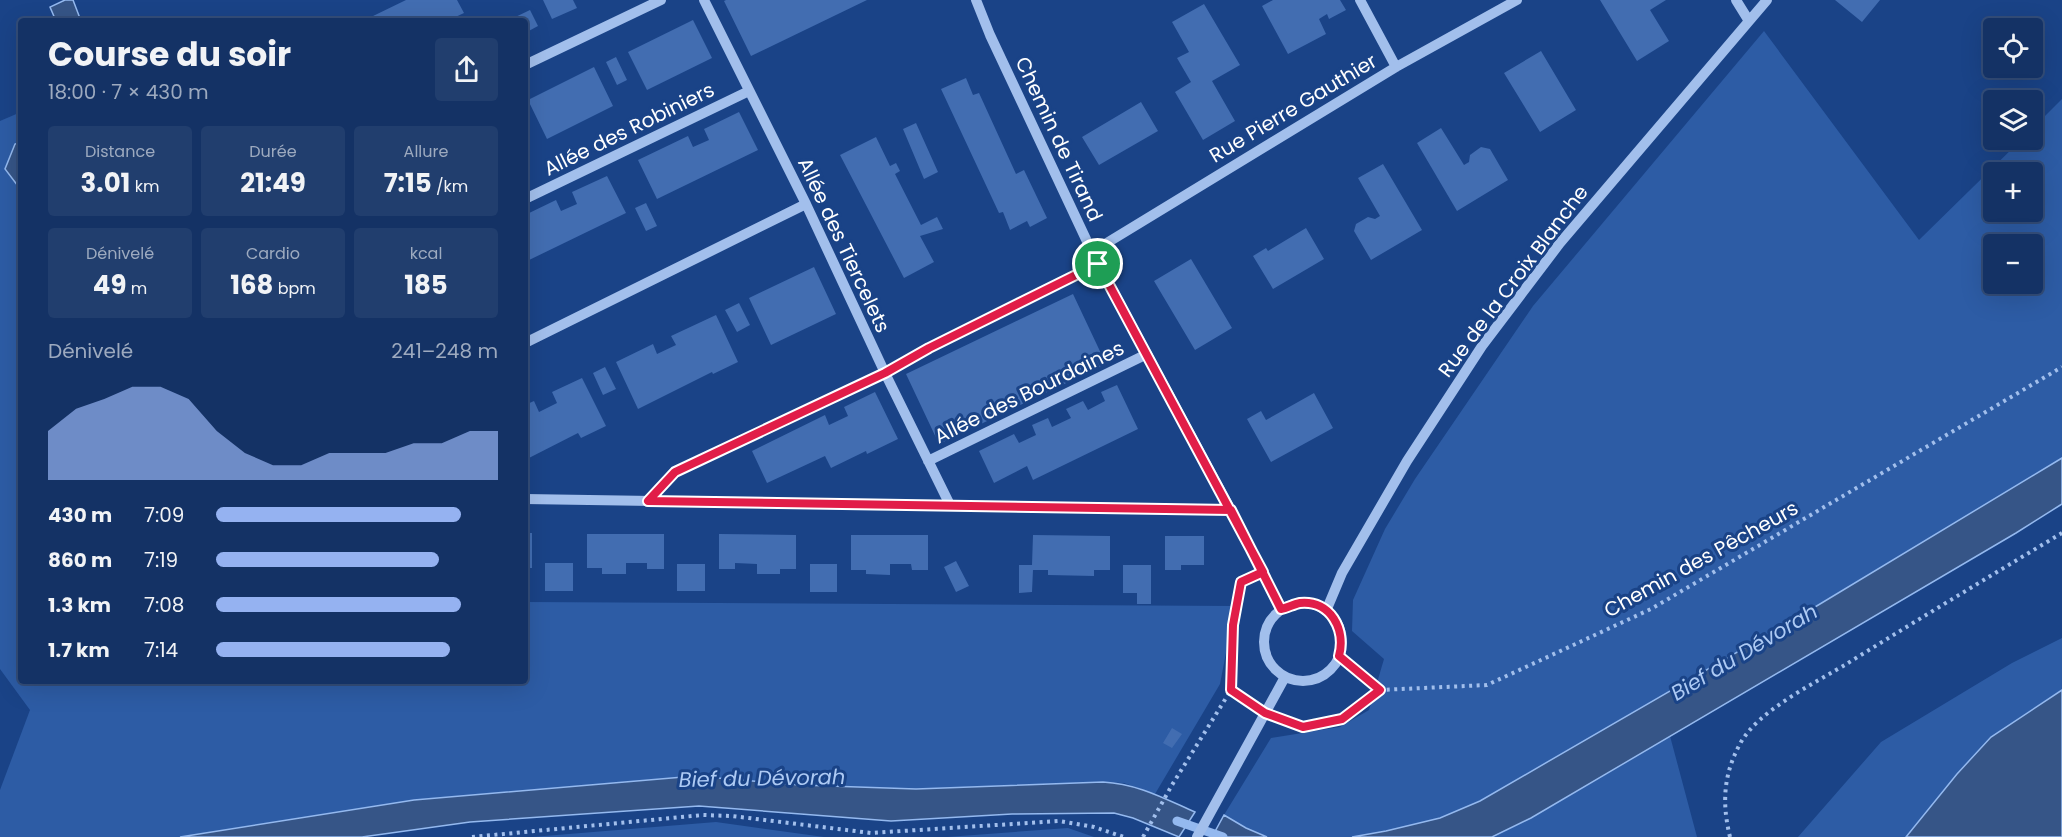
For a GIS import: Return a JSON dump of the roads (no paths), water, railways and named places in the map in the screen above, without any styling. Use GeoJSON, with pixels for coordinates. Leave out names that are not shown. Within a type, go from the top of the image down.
{"type":"FeatureCollection","features":[{"type":"Feature","properties":{"kind":"street"},"geometry":{"type":"LineString","coordinates":[[528,64],[661,0]]}},
{"type":"Feature","properties":{"kind":"street","name":"Allée des Tiercelets"},"geometry":{"type":"LineString","coordinates":[[705,0],[806,204],[950,505]]}},
{"type":"Feature","properties":{"kind":"street","name":"Chemin de Tirand"},"geometry":{"type":"LineString","coordinates":[[976,0],[990,35],[1098,264],[1231,510],[1281,609]]}},
{"type":"Feature","properties":{"kind":"street"},"geometry":{"type":"LineString","coordinates":[[1360,0],[1396,67]]}},
{"type":"Feature","properties":{"kind":"street","name":"Rue Pierre Gauthier"},"geometry":{"type":"LineString","coordinates":[[1092,252],[1396,67],[1516,0]]}},
{"type":"Feature","properties":{"kind":"street"},"geometry":{"type":"LineString","coordinates":[[1736,0],[1749,21]]}},
{"type":"Feature","properties":{"kind":"street","name":"Rue de la Croix Blanche"},"geometry":{"type":"LineString","coordinates":[[1326,611],[1342,573],[1407,461],[1482,346],[1560,243],[1767,0]]}},
{"type":"Feature","properties":{"kind":"street","name":"Allée des Robiniers"},"geometry":{"type":"LineString","coordinates":[[528,199],[749,90]]}},
{"type":"Feature","properties":{"kind":"street"},"geometry":{"type":"LineString","coordinates":[[528,342],[806,204]]}},
{"type":"Feature","properties":{"kind":"street"},"geometry":{"type":"LineString","coordinates":[[648,501],[675,472],[885,373],[929,348],[1098,264]]}},
{"type":"Feature","properties":{"kind":"street","name":"Allée des Bourdaines"},"geometry":{"type":"LineString","coordinates":[[928,461],[1147,354]]}},
{"type":"Feature","properties":{"kind":"street"},"geometry":{"type":"LineString","coordinates":[[528,499],[1231,510]]}},
{"type":"Feature","properties":{"kind":"street"},"geometry":{"type":"LineString","coordinates":[[1300,603],[1314,605],[1326,611],[1336,620],[1341,633],[1342,646],[1332,668],[1322,676],[1309,681],[1286,677],[1274,669],[1267,657],[1264,645],[1266,631],[1272,619],[1281,609],[1300,603]]}},
{"type":"Feature","properties":{"kind":"street"},"geometry":{"type":"LineString","coordinates":[[1197,837],[1286,677]]}},
{"type":"Feature","properties":{"kind":"water"},"geometry":{"type":"Polygon","coordinates":[[[65,0],[73,0],[80,18],[55,18],[50,7],[65,0]]]}},
{"type":"Feature","properties":{"kind":"water"},"geometry":{"type":"Polygon","coordinates":[[[18,143],[18,186],[5,169],[15,144],[18,143]]]}},
{"type":"Feature","properties":{"kind":"water"},"geometry":{"type":"Polygon","coordinates":[[[2062,458],[2062,504],[1531,818],[1492,837],[1352,837],[1440,818],[1480,801],[1815,607],[2062,458]]]}},
{"type":"Feature","properties":{"kind":"water"},"geometry":{"type":"Polygon","coordinates":[[[2062,690],[2062,837],[1906,837],[1957,774],[1991,737],[2062,690]]]}},
{"type":"Feature","properties":{"kind":"water"},"geometry":{"type":"Polygon","coordinates":[[[695,776],[800,785],[916,789],[1103,782],[1139,789],[1195,812],[1179,837],[1133,818],[1114,813],[1012,814],[891,821],[699,806],[470,822],[362,837],[180,837],[414,800],[695,776]]]}},
{"type":"Feature","properties":{"kind":"water"},"geometry":{"type":"Polygon","coordinates":[[[1224,815],[1246,828],[1267,837],[1212,837],[1224,815]]]}},
{"type":"Feature","properties":{"kind":"waterway","name":"Bief du Dévorah"},"geometry":{"type":"LineString","coordinates":[[1177,821],[1223,837]]}}]}
